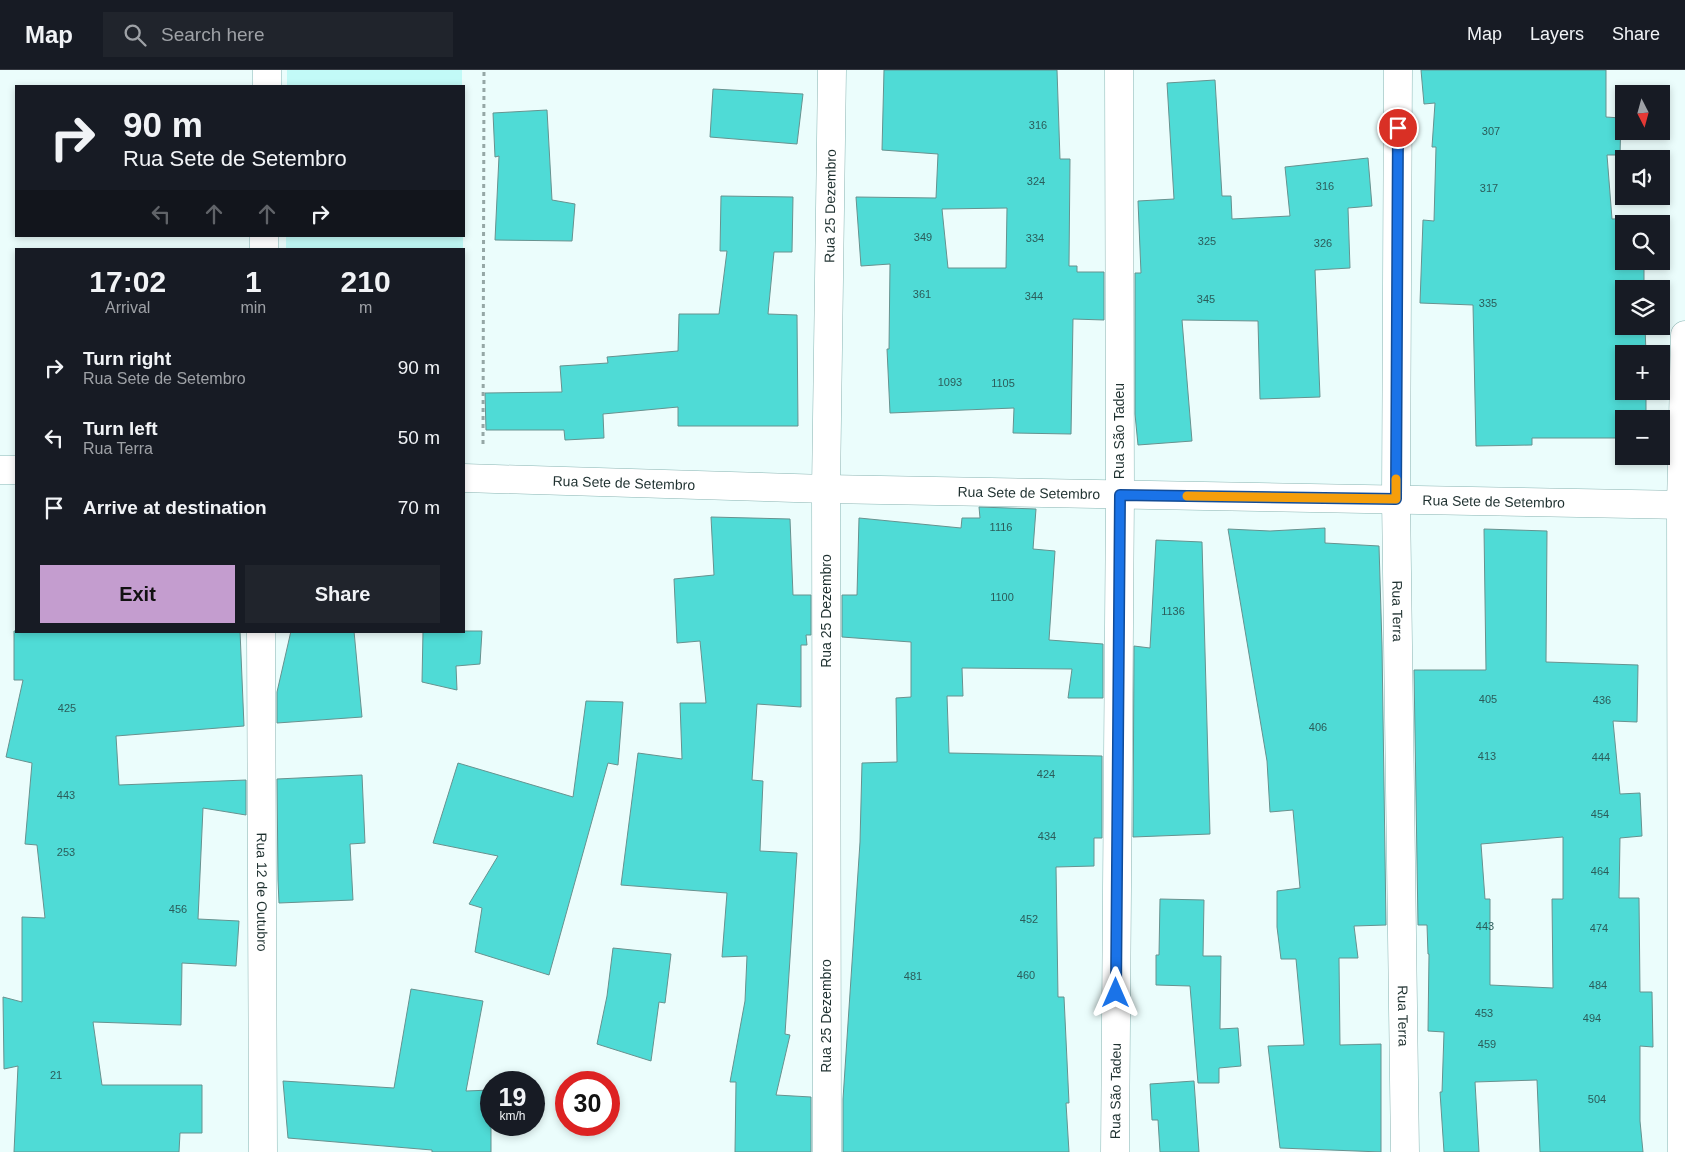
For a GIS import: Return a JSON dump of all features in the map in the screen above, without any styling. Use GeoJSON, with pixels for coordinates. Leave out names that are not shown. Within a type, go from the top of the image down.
{"type":"FeatureCollection","features":[{"type":"Feature","properties":{"kind":"street"},"geometry":{"type":"LineString","coordinates":[[267,70],[267,85]]}},
{"type":"Feature","properties":{"kind":"street","name":"Rua 25 Dezembro"},"geometry":{"type":"LineString","coordinates":[[826,1152],[826,490],[832,70]]}},
{"type":"Feature","properties":{"kind":"street","name":"Rua São Tadeu"},"geometry":{"type":"LineString","coordinates":[[1115,1152],[1120,495],[1119,70]]}},
{"type":"Feature","properties":{"kind":"street","name":"Rua Terra"},"geometry":{"type":"LineString","coordinates":[[1398,70],[1396,499],[1405,1152]]}},
{"type":"Feature","properties":{"kind":"street"},"geometry":{"type":"LineString","coordinates":[[1682,1152],[1685,335]]}},
{"type":"Feature","properties":{"kind":"street"},"geometry":{"type":"LineString","coordinates":[[0,470],[15,470]]}},
{"type":"Feature","properties":{"kind":"street","name":"Rua Sete de Setembro"},"geometry":{"type":"LineString","coordinates":[[473,478],[826,490],[1683,505]]}},
{"type":"Feature","properties":{"kind":"street","name":"Rua 12 de Outubro"},"geometry":{"type":"LineString","coordinates":[[261,633],[263,1152]]}},
{"type":"Feature","properties":{"kind":"path"},"geometry":{"type":"LineString","coordinates":[[473,478],[484,70]]}},
{"type":"Feature","properties":{"kind":"shaded area"},"geometry":{"type":"Polygon","coordinates":[[[287,70],[462,70],[462,85],[287,85],[287,70]]]}},
{"type":"Feature","properties":{"kind":"shaded area"},"geometry":{"type":"Polygon","coordinates":[[[286,237],[463,237],[463,248],[286,248],[286,237]]]}},
{"type":"Feature","properties":{"kind":"building"},"geometry":{"type":"Polygon","coordinates":[[[884,70],[1057,70],[1060,159],[1070,159],[1069,266],[1077,266],[1077,272],[1104,272],[1104,320],[1073,319],[1071,434],[1013,433],[1014,408],[890,413],[887,349],[889,349],[890,264],[861,266],[856,197],[936,198],[938,154],[882,150],[884,70]],[[1007,208],[942,209],[948,268],[1006,268],[1007,208]]]}},
{"type":"Feature","properties":{"kind":"building"},"geometry":{"type":"Polygon","coordinates":[[[1421,70],[1606,70],[1606,117],[1615,118],[1615,140],[1620,140],[1620,150],[1615,150],[1615,155],[1607,155],[1612,219],[1615,219],[1615,270],[1644,270],[1644,280],[1615,280],[1615,335],[1645,335],[1646,345],[1615,345],[1615,400],[1646,400],[1646,410],[1615,410],[1615,438],[1532,438],[1532,445],[1476,446],[1473,305],[1420,303],[1423,220],[1434,221],[1436,147],[1432,147],[1435,103],[1424,104],[1421,70]]]}},
{"type":"Feature","properties":{"kind":"building"},"geometry":{"type":"Polygon","coordinates":[[[1215,80],[1222,196],[1231,196],[1232,219],[1290,216],[1285,167],[1368,158],[1372,206],[1348,208],[1350,268],[1315,270],[1320,397],[1260,399],[1258,321],[1182,320],[1192,441],[1138,445],[1135,414],[1135,273],[1141,273],[1138,201],[1174,199],[1167,83],[1215,80]]]}},
{"type":"Feature","properties":{"kind":"building"},"geometry":{"type":"Polygon","coordinates":[[[713,89],[803,94],[797,144],[710,137],[713,89]]]}},
{"type":"Feature","properties":{"kind":"building"},"geometry":{"type":"Polygon","coordinates":[[[547,110],[552,200],[575,204],[572,241],[495,240],[499,156],[495,157],[493,113],[547,110]]]}},
{"type":"Feature","properties":{"kind":"building"},"geometry":{"type":"Polygon","coordinates":[[[721,196],[793,197],[792,252],[774,252],[768,314],[797,315],[798,426],[678,426],[678,407],[603,414],[604,438],[565,440],[564,430],[486,430],[485,393],[562,392],[560,366],[608,363],[607,357],[678,351],[679,314],[719,314],[727,251],[720,251],[721,196]]]}},
{"type":"Feature","properties":{"kind":"building"},"geometry":{"type":"Polygon","coordinates":[[[979,507],[1036,509],[1033,549],[1055,551],[1049,640],[1103,644],[1103,698],[1068,698],[1072,669],[962,668],[963,696],[947,696],[949,753],[1102,756],[1102,838],[1094,838],[1094,866],[1056,867],[1058,997],[1064,997],[1069,1103],[1066,1103],[1069,1152],[843,1152],[843,1099],[860,842],[862,763],[897,762],[896,698],[911,697],[911,642],[842,637],[842,595],[857,595],[859,518],[961,528],[962,518],[980,518],[979,507]]]}},
{"type":"Feature","properties":{"kind":"building"},"geometry":{"type":"Polygon","coordinates":[[[711,517],[790,519],[793,595],[811,595],[811,635],[806,635],[807,645],[801,645],[801,707],[757,704],[752,780],[763,781],[760,851],[797,853],[785,1034],[790,1035],[776,1095],[811,1097],[811,1152],[735,1152],[736,1082],[730,1082],[745,1001],[747,956],[722,957],[727,893],[621,885],[638,753],[682,759],[680,703],[706,703],[700,641],[677,643],[674,579],[714,575],[711,517]]]}},
{"type":"Feature","properties":{"kind":"building"},"geometry":{"type":"Polygon","coordinates":[[[1325,528],[1325,543],[1379,546],[1386,925],[1354,926],[1358,958],[1339,958],[1340,1045],[1381,1044],[1381,1152],[1280,1148],[1268,1046],[1304,1045],[1296,959],[1281,959],[1277,927],[1277,891],[1300,888],[1293,810],[1270,812],[1267,761],[1228,529],[1270,531],[1325,528]]]}},
{"type":"Feature","properties":{"kind":"building"},"geometry":{"type":"Polygon","coordinates":[[[1484,529],[1547,531],[1546,662],[1638,665],[1637,722],[1613,721],[1620,794],[1640,793],[1642,836],[1620,838],[1619,898],[1639,898],[1640,992],[1652,992],[1653,1047],[1640,1046],[1640,1121],[1643,1152],[1540,1152],[1537,1080],[1475,1082],[1479,1152],[1444,1152],[1440,1092],[1442,1092],[1444,1032],[1428,1031],[1429,954],[1427,925],[1418,925],[1414,670],[1486,670],[1484,529]],[[1563,837],[1481,844],[1485,899],[1490,899],[1490,985],[1553,988],[1552,899],[1563,899],[1563,837]]]}},
{"type":"Feature","properties":{"kind":"building"},"geometry":{"type":"Polygon","coordinates":[[[1156,540],[1202,542],[1210,834],[1133,837],[1134,646],[1150,648],[1156,540]]]}},
{"type":"Feature","properties":{"kind":"building"},"geometry":{"type":"Polygon","coordinates":[[[14,631],[15,633],[240,633],[244,726],[116,736],[119,785],[246,780],[246,815],[203,808],[198,919],[239,921],[236,966],[182,963],[181,1025],[93,1022],[102,1085],[202,1085],[202,1133],[180,1133],[179,1152],[14,1152],[18,1066],[4,1069],[3,997],[22,1002],[22,917],[45,918],[37,845],[25,844],[32,763],[6,757],[23,680],[14,680],[14,631]]]}},
{"type":"Feature","properties":{"kind":"building"},"geometry":{"type":"Polygon","coordinates":[[[482,631],[480,664],[456,666],[457,690],[422,682],[423,633],[482,631]]]}},
{"type":"Feature","properties":{"kind":"building"},"geometry":{"type":"Polygon","coordinates":[[[291,633],[354,633],[362,717],[277,723],[277,692],[291,633]]]}},
{"type":"Feature","properties":{"kind":"building"},"geometry":{"type":"Polygon","coordinates":[[[586,701],[623,702],[618,765],[608,763],[549,975],[475,952],[482,908],[469,904],[498,856],[433,843],[458,763],[573,797],[586,701]]]}},
{"type":"Feature","properties":{"kind":"building"},"geometry":{"type":"Polygon","coordinates":[[[362,775],[365,843],[350,844],[353,900],[279,903],[277,779],[362,775]]]}},
{"type":"Feature","properties":{"kind":"building"},"geometry":{"type":"Polygon","coordinates":[[[1160,899],[1204,900],[1203,956],[1221,956],[1220,1029],[1238,1028],[1241,1066],[1219,1068],[1219,1083],[1198,1083],[1190,986],[1156,985],[1156,955],[1159,955],[1160,899]]]}},
{"type":"Feature","properties":{"kind":"building"},"geometry":{"type":"Polygon","coordinates":[[[613,948],[671,954],[665,1003],[659,1002],[651,1061],[597,1044],[607,996],[613,948]]]}},
{"type":"Feature","properties":{"kind":"building"},"geometry":{"type":"Polygon","coordinates":[[[411,989],[483,1001],[466,1091],[480,1090],[480,1136],[491,1136],[491,1152],[432,1152],[432,1150],[288,1138],[283,1081],[394,1088],[411,989]]]}},
{"type":"Feature","properties":{"kind":"building"},"geometry":{"type":"Polygon","coordinates":[[[1194,1081],[1199,1152],[1160,1152],[1158,1120],[1152,1120],[1150,1084],[1194,1081]]]}},
{"type":"Feature","properties":{"kind":"slow traffic"},"geometry":{"type":"LineString","coordinates":[[1187,496],[1396,499],[1396,479]]}},
{"type":"Feature","properties":{"kind":"route"},"geometry":{"type":"LineString","coordinates":[[1116,993],[1120,495],[1396,499],[1398,128]]}}]}
